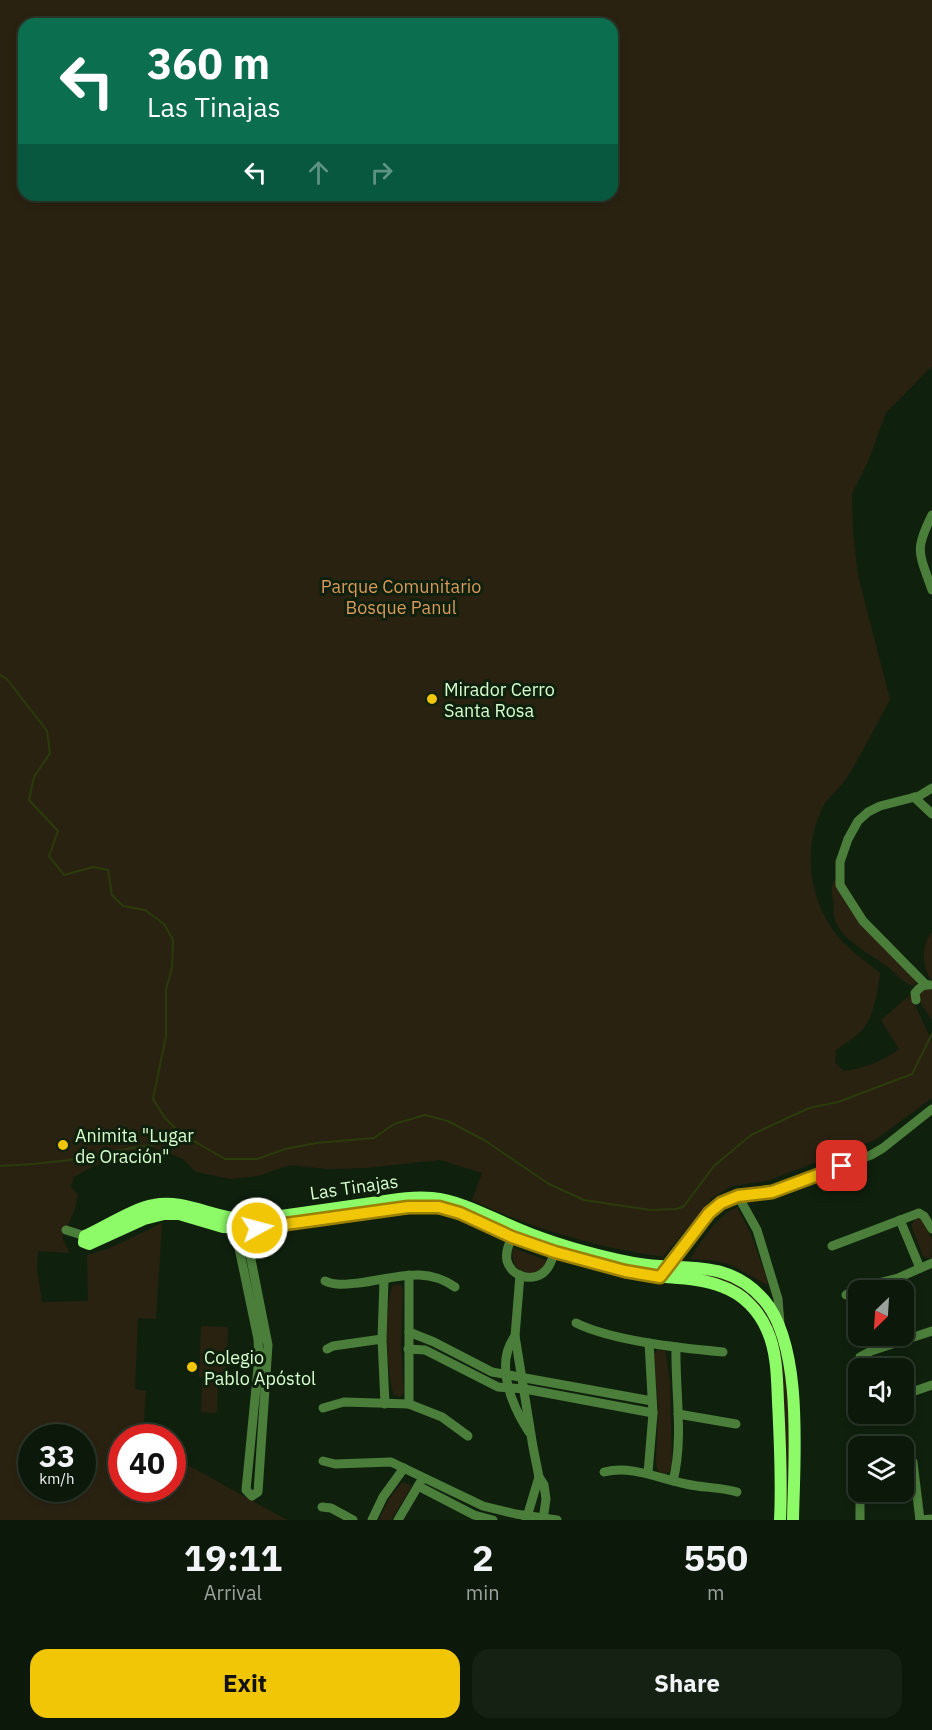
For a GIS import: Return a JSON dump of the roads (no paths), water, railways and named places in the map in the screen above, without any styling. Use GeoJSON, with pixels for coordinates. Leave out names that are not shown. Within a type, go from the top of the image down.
{"type":"FeatureCollection","features":[{"type":"Feature","properties":{"kind":"street"},"geometry":{"type":"LineString","coordinates":[[932,514],[919,545],[932,590]]}},
{"type":"Feature","properties":{"kind":"street"},"geometry":{"type":"LineString","coordinates":[[916,1000],[915,993],[919,988],[929,985],[863,921],[840,885],[842,851],[858,821],[868,812],[880,806],[914,797],[932,788]]}},
{"type":"Feature","properties":{"kind":"street"},"geometry":{"type":"LineString","coordinates":[[914,797],[932,814]]}},
{"type":"Feature","properties":{"kind":"street"},"geometry":{"type":"LineString","coordinates":[[663,1272],[712,1209],[726,1200],[738,1196],[772,1192],[871,1155],[932,1109]]}},
{"type":"Feature","properties":{"kind":"street"},"geometry":{"type":"LineString","coordinates":[[738,1196],[757,1230],[778,1299],[780,1326],[791,1373],[794,1431],[793,1520]]}},
{"type":"Feature","properties":{"kind":"street","name":"Las Tinajas"},"geometry":{"type":"LineString","coordinates":[[239,1223],[253,1219],[400,1199],[433,1198],[463,1205],[517,1229],[569,1246],[663,1272]]}},
{"type":"Feature","properties":{"kind":"street","name":"Las Tinajas"},"geometry":{"type":"LineString","coordinates":[[85,1236],[84,1242],[89,1244],[144,1219],[164,1214],[179,1214],[216,1225],[303,1222],[429,1206],[460,1213],[512,1237],[555,1252],[613,1268],[663,1272]]}},
{"type":"Feature","properties":{"kind":"street"},"geometry":{"type":"LineString","coordinates":[[832,1246],[919,1213],[924,1216],[932,1229]]}},
{"type":"Feature","properties":{"kind":"street"},"geometry":{"type":"LineString","coordinates":[[900,1220],[920,1268]]}},
{"type":"Feature","properties":{"kind":"street"},"geometry":{"type":"LineString","coordinates":[[239,1223],[268,1345],[258,1492],[252,1496],[246,1490],[259,1357],[239,1223]]}},
{"type":"Feature","properties":{"kind":"street"},"geometry":{"type":"LineString","coordinates":[[66,1230],[85,1236]]}},
{"type":"Feature","properties":{"kind":"street"},"geometry":{"type":"LineString","coordinates":[[512,1237],[507,1250],[507,1260],[513,1271],[520,1275],[531,1277],[541,1274],[550,1265],[555,1252]]}},
{"type":"Feature","properties":{"kind":"street"},"geometry":{"type":"LineString","coordinates":[[846,1295],[858,1288],[898,1278],[932,1263]]}},
{"type":"Feature","properties":{"kind":"street"},"geometry":{"type":"LineString","coordinates":[[663,1272],[706,1268],[720,1271],[744,1283],[758,1294],[770,1308],[780,1326]]}},
{"type":"Feature","properties":{"kind":"street"},"geometry":{"type":"LineString","coordinates":[[663,1272],[709,1282],[730,1290],[751,1306],[766,1328],[772,1345],[776,1372],[781,1450],[780,1520]]}},
{"type":"Feature","properties":{"kind":"street"},"geometry":{"type":"LineString","coordinates":[[409,1275],[410,1404]]}},
{"type":"Feature","properties":{"kind":"street"},"geometry":{"type":"LineString","coordinates":[[325,1281],[331,1284],[348,1284],[409,1275],[434,1276],[455,1287]]}},
{"type":"Feature","properties":{"kind":"street"},"geometry":{"type":"LineString","coordinates":[[520,1275],[515,1335],[539,1477],[544,1485],[546,1499],[543,1518]]}},
{"type":"Feature","properties":{"kind":"street"},"geometry":{"type":"LineString","coordinates":[[758,1294],[768,1287],[770,1275]]}},
{"type":"Feature","properties":{"kind":"street"},"geometry":{"type":"LineString","coordinates":[[384,1280],[382,1339],[385,1404]]}},
{"type":"Feature","properties":{"kind":"street"},"geometry":{"type":"LineString","coordinates":[[576,1323],[590,1330],[649,1343],[723,1353]]}},
{"type":"Feature","properties":{"kind":"street"},"geometry":{"type":"LineString","coordinates":[[409,1332],[434,1342],[492,1372],[652,1401]]}},
{"type":"Feature","properties":{"kind":"street"},"geometry":{"type":"LineString","coordinates":[[860,1357],[871,1351],[931,1334]]}},
{"type":"Feature","properties":{"kind":"street"},"geometry":{"type":"LineString","coordinates":[[515,1335],[508,1345],[506,1373],[517,1414],[532,1437]]}},
{"type":"Feature","properties":{"kind":"street"},"geometry":{"type":"LineString","coordinates":[[327,1349],[333,1346],[382,1339]]}},
{"type":"Feature","properties":{"kind":"street"},"geometry":{"type":"LineString","coordinates":[[648,1473],[653,1413],[649,1343]]}},
{"type":"Feature","properties":{"kind":"street"},"geometry":{"type":"LineString","coordinates":[[673,1481],[677,1467],[676,1347]]}},
{"type":"Feature","properties":{"kind":"street"},"geometry":{"type":"LineString","coordinates":[[408,1349],[425,1350],[498,1387],[525,1389],[653,1413]]}},
{"type":"Feature","properties":{"kind":"street"},"geometry":{"type":"LineString","coordinates":[[914,1391],[932,1385]]}},
{"type":"Feature","properties":{"kind":"street"},"geometry":{"type":"LineString","coordinates":[[323,1408],[344,1402],[410,1404],[442,1417],[468,1436]]}},
{"type":"Feature","properties":{"kind":"street"},"geometry":{"type":"LineString","coordinates":[[678,1414],[736,1424]]}},
{"type":"Feature","properties":{"kind":"street"},"geometry":{"type":"LineString","coordinates":[[323,1461],[335,1464],[391,1462],[483,1506],[526,1518],[557,1520]]}},
{"type":"Feature","properties":{"kind":"street"},"geometry":{"type":"LineString","coordinates":[[372,1520],[383,1497],[404,1468]]}},
{"type":"Feature","properties":{"kind":"street"},"geometry":{"type":"LineString","coordinates":[[604,1472],[613,1470],[648,1473],[665,1480],[737,1492]]}},
{"type":"Feature","properties":{"kind":"street"},"geometry":{"type":"LineString","coordinates":[[914,1470],[920,1520],[932,1519]]}},
{"type":"Feature","properties":{"kind":"street"},"geometry":{"type":"LineString","coordinates":[[398,1520],[423,1477]]}},
{"type":"Feature","properties":{"kind":"street"},"geometry":{"type":"LineString","coordinates":[[526,1518],[539,1477]]}},
{"type":"Feature","properties":{"kind":"street"},"geometry":{"type":"LineString","coordinates":[[418,1486],[474,1515],[493,1520]]}},
{"type":"Feature","properties":{"kind":"street"},"geometry":{"type":"LineString","coordinates":[[860,1502],[860,1520]]}},
{"type":"Feature","properties":{"kind":"street"},"geometry":{"type":"LineString","coordinates":[[322,1507],[331,1508],[353,1520]]}},
{"type":"Feature","properties":{"kind":"waterway"},"geometry":{"type":"LineString","coordinates":[[0,675],[7,679],[47,731],[50,753],[34,777],[29,800],[58,831],[49,856],[64,875],[93,867],[108,870],[112,895],[123,906],[145,910],[164,924],[173,940],[172,968],[166,989],[166,1036],[153,1099],[165,1118],[180,1133],[225,1159],[257,1159],[285,1149],[316,1143],[374,1138],[394,1124],[425,1115],[448,1121],[484,1140],[549,1184],[584,1200],[650,1210],[677,1209],[684,1206],[714,1166],[751,1135],[809,1108],[838,1102],[912,1074],[932,1034]]}},
{"type":"Feature","properties":{"kind":"waterway"},"geometry":{"type":"LineString","coordinates":[[0,1166],[87,1158],[162,1143],[180,1133]]}},
{"type":"Feature","properties":{"kind":"place","name":"Mirador Cerro Santa Rosa"},"geometry":{"type":"Point","coordinates":[432,699]}},
{"type":"Feature","properties":{"kind":"place","name":"Animita \"Lugar de Oración\""},"geometry":{"type":"Point","coordinates":[63,1145]}},
{"type":"Feature","properties":{"kind":"place","name":"Colegio Pablo Apóstol"},"geometry":{"type":"Point","coordinates":[192,1367]}},
{"type":"Feature","properties":{"kind":"park label","name":"Parque Comunitario Bosque Panul"},"geometry":{"type":"Point","coordinates":[401,596]}}]}
